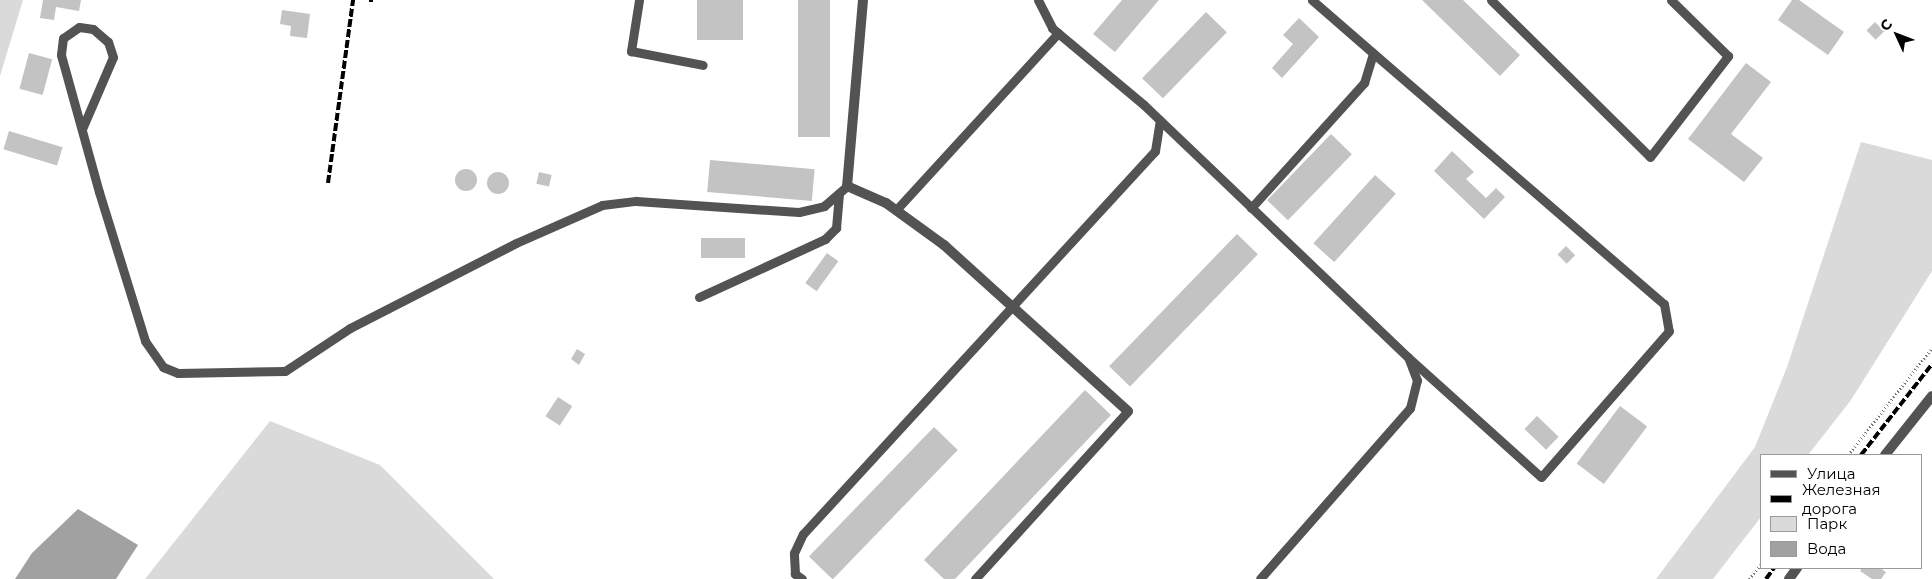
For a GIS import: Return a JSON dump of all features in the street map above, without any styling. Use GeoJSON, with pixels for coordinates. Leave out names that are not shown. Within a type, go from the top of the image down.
{"type":"FeatureCollection","features":[{"type":"Feature","properties":{"kind":"street"},"geometry":{"type":"LineString","coordinates":[[863,0],[847,186],[896,210],[1014,308],[1128,410]]}},
{"type":"Feature","properties":{"kind":"street"},"geometry":{"type":"LineString","coordinates":[[1886,454],[1932,396]]}},
{"type":"Feature","properties":{"kind":"street"},"geometry":{"type":"LineString","coordinates":[[1789,579],[1797,569]]}},
{"type":"Feature","properties":{"kind":"lane"},"geometry":{"type":"LineString","coordinates":[[639,0],[631,51],[703,65]]}},
{"type":"Feature","properties":{"kind":"lane"},"geometry":{"type":"LineString","coordinates":[[1038,0],[1058,33],[1160,121],[1408,357],[1541,477],[1669,331],[1664,304],[1312,0]]}},
{"type":"Feature","properties":{"kind":"lane"},"geometry":{"type":"LineString","coordinates":[[1491,0],[1650,157],[1728,56],[1671,0]]}},
{"type":"Feature","properties":{"kind":"lane"},"geometry":{"type":"LineString","coordinates":[[82,129],[114,56],[108,42],[93,29],[79,27],[62,38],[61,55],[82,129],[145,341],[163,367],[178,373],[285,371],[350,328],[516,243],[602,205],[636,201],[799,212],[824,206],[847,186]]}},
{"type":"Feature","properties":{"kind":"lane"},"geometry":{"type":"LineString","coordinates":[[896,210],[1058,33]]}},
{"type":"Feature","properties":{"kind":"lane"},"geometry":{"type":"LineString","coordinates":[[1251,208],[1364,83],[1373,53]]}},
{"type":"Feature","properties":{"kind":"lane"},"geometry":{"type":"LineString","coordinates":[[802,579],[795,574],[794,554],[803,534],[1014,308],[1155,151],[1160,121]]}},
{"type":"Feature","properties":{"kind":"lane"},"geometry":{"type":"LineString","coordinates":[[699,297],[824,239],[836,228],[839,193]]}},
{"type":"Feature","properties":{"kind":"lane"},"geometry":{"type":"LineString","coordinates":[[1260,579],[1410,408],[1417,380],[1408,357]]}},
{"type":"Feature","properties":{"kind":"lane"},"geometry":{"type":"LineString","coordinates":[[975,579],[1128,410]]}},
{"type":"Feature","properties":{"kind":"path"},"geometry":{"type":"LineString","coordinates":[[1849,454],[1932,348]]}},
{"type":"Feature","properties":{"kind":"path"},"geometry":{"type":"LineString","coordinates":[[1749,579],[1760,565]]}},
{"type":"Feature","properties":{"kind":"green space"},"geometry":{"type":"Polygon","coordinates":[[[0,0],[23,0],[0,76],[0,0]]]}},
{"type":"Feature","properties":{"kind":"green space"},"geometry":{"type":"Polygon","coordinates":[[[1861,142],[1932,160],[1932,271],[1851,400],[1809,454],[1760,454],[1760,518],[1713,579],[1656,579],[1755,447],[1787,367],[1861,142]]]}},
{"type":"Feature","properties":{"kind":"green space"},"geometry":{"type":"Polygon","coordinates":[[[270,421],[380,465],[494,579],[145,579],[270,421]]]}},
{"type":"Feature","properties":{"kind":"water"},"geometry":{"type":"Polygon","coordinates":[[[78,509],[138,545],[116,579],[15,579],[32,553],[78,509]]]}},
{"type":"Feature","properties":{"kind":"building"},"geometry":{"type":"Polygon","coordinates":[[[43,0],[81,0],[79,11],[56,7],[54,20],[40,18],[43,0]]]}},
{"type":"Feature","properties":{"kind":"building"},"geometry":{"type":"Polygon","coordinates":[[[697,0],[743,0],[743,40],[697,40],[697,0]]]}},
{"type":"Feature","properties":{"kind":"building"},"geometry":{"type":"Polygon","coordinates":[[[798,0],[830,0],[830,137],[798,137],[798,0]]]}},
{"type":"Feature","properties":{"kind":"building"},"geometry":{"type":"Polygon","coordinates":[[[1122,0],[1159,0],[1115,52],[1093,34],[1122,0]]]}},
{"type":"Feature","properties":{"kind":"building"},"geometry":{"type":"Polygon","coordinates":[[[1422,0],[1463,0],[1520,55],[1500,76],[1422,0]]]}},
{"type":"Feature","properties":{"kind":"building"},"geometry":{"type":"Polygon","coordinates":[[[1792,0],[1799,0],[1844,32],[1828,55],[1778,20],[1792,0]]]}},
{"type":"Feature","properties":{"kind":"building"},"geometry":{"type":"Polygon","coordinates":[[[282,10],[310,14],[307,38],[290,36],[291,26],[280,24],[282,10]]]}},
{"type":"Feature","properties":{"kind":"building"},"geometry":{"type":"Polygon","coordinates":[[[1206,12],[1227,32],[1163,98],[1142,78],[1206,12]]]}},
{"type":"Feature","properties":{"kind":"building"},"geometry":{"type":"Polygon","coordinates":[[[1299,18],[1319,37],[1282,78],[1272,68],[1293,44],[1283,35],[1299,18]]]}},
{"type":"Feature","properties":{"kind":"building"},"geometry":{"type":"Polygon","coordinates":[[[1875,22],[1884,31],[1876,40],[1867,30],[1875,22]]]}},
{"type":"Feature","properties":{"kind":"building"},"geometry":{"type":"Polygon","coordinates":[[[29,53],[52,59],[43,95],[19,89],[29,53]]]}},
{"type":"Feature","properties":{"kind":"building"},"geometry":{"type":"Polygon","coordinates":[[[1746,63],[1771,82],[1731,134],[1763,158],[1744,182],[1688,139],[1746,63]]]}},
{"type":"Feature","properties":{"kind":"building"},"geometry":{"type":"Polygon","coordinates":[[[9,131],[63,147],[57,166],[3,149],[9,131]]]}},
{"type":"Feature","properties":{"kind":"building"},"geometry":{"type":"Polygon","coordinates":[[[1331,134],[1352,154],[1288,220],[1267,200],[1331,134]]]}},
{"type":"Feature","properties":{"kind":"building"},"geometry":{"type":"Polygon","coordinates":[[[1452,151],[1474,172],[1466,179],[1486,198],[1496,188],[1505,197],[1484,219],[1434,171],[1452,151]]]}},
{"type":"Feature","properties":{"kind":"building"},"geometry":{"type":"Polygon","coordinates":[[[710,160],[815,169],[812,201],[707,192],[710,160]]]}},
{"type":"Feature","properties":{"kind":"building"},"geometry":{"type":"Polygon","coordinates":[[[466,169],[474,172],[477,180],[474,188],[466,191],[458,188],[455,180],[458,172],[466,169]]]}},
{"type":"Feature","properties":{"kind":"building"},"geometry":{"type":"Polygon","coordinates":[[[498,172],[506,175],[509,183],[506,191],[498,194],[490,191],[487,183],[490,175],[498,172]]]}},
{"type":"Feature","properties":{"kind":"building"},"geometry":{"type":"Polygon","coordinates":[[[539,172],[552,175],[549,187],[536,184],[539,172]]]}},
{"type":"Feature","properties":{"kind":"building"},"geometry":{"type":"Polygon","coordinates":[[[1375,175],[1396,194],[1334,262],[1313,243],[1375,175]]]}},
{"type":"Feature","properties":{"kind":"building"},"geometry":{"type":"Polygon","coordinates":[[[1237,234],[1258,254],[1130,387],[1109,366],[1237,234]]]}},
{"type":"Feature","properties":{"kind":"building"},"geometry":{"type":"Polygon","coordinates":[[[701,238],[745,238],[745,258],[701,258],[701,238]]]}},
{"type":"Feature","properties":{"kind":"building"},"geometry":{"type":"Polygon","coordinates":[[[1566,246],[1575,255],[1567,264],[1558,254],[1566,246]]]}},
{"type":"Feature","properties":{"kind":"building"},"geometry":{"type":"Polygon","coordinates":[[[827,253],[838,261],[817,291],[805,283],[827,253]]]}},
{"type":"Feature","properties":{"kind":"building"},"geometry":{"type":"Polygon","coordinates":[[[577,349],[585,354],[579,365],[571,359],[577,349]]]}},
{"type":"Feature","properties":{"kind":"building"},"geometry":{"type":"Polygon","coordinates":[[[1085,390],[1111,415],[955,579],[944,579],[924,560],[1085,390]]]}},
{"type":"Feature","properties":{"kind":"building"},"geometry":{"type":"Polygon","coordinates":[[[558,397],[572,406],[560,426],[545,416],[558,397]]]}},
{"type":"Feature","properties":{"kind":"building"},"geometry":{"type":"Polygon","coordinates":[[[1620,406],[1647,426],[1604,484],[1577,464],[1620,406]]]}},
{"type":"Feature","properties":{"kind":"building"},"geometry":{"type":"Polygon","coordinates":[[[1537,416],[1559,437],[1546,450],[1524,429],[1537,416]]]}},
{"type":"Feature","properties":{"kind":"building"},"geometry":{"type":"Polygon","coordinates":[[[934,427],[958,450],[833,579],[809,556],[934,427]]]}},
{"type":"Feature","properties":{"kind":"building"},"geometry":{"type":"Polygon","coordinates":[[[1861,569],[1882,569],[1886,572],[1881,579],[1872,579],[1860,571],[1861,569]]]}},
{"type":"Feature","properties":{"kind":"railway"},"geometry":{"type":"LineString","coordinates":[[328,183],[353,0]]}},
{"type":"Feature","properties":{"kind":"railway"},"geometry":{"type":"LineString","coordinates":[[1862,454],[1932,364]]}},
{"type":"Feature","properties":{"kind":"railway"},"geometry":{"type":"LineString","coordinates":[[1766,579],[1773,569]]}}]}
